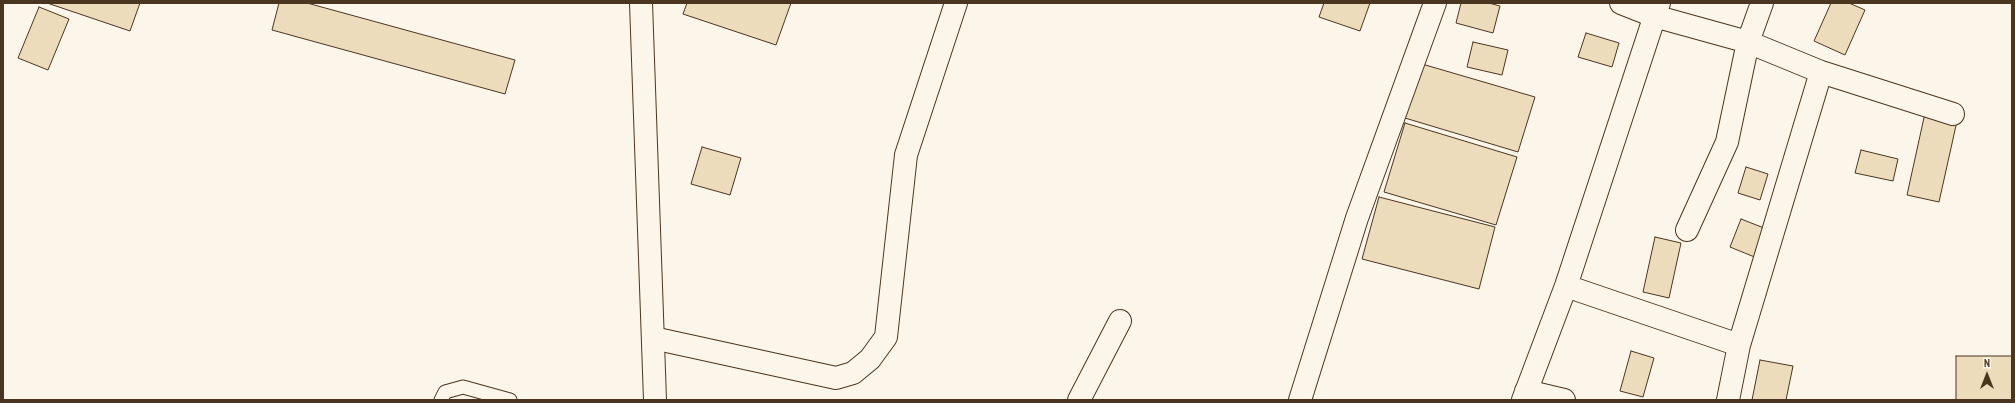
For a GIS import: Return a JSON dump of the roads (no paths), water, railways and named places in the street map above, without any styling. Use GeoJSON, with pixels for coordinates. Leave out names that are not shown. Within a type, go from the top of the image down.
{"type":"FeatureCollection","features":[{"type":"Feature","properties":{"kind":"street"},"geometry":{"type":"LineString","coordinates":[[641,3],[655,400]]}},
{"type":"Feature","properties":{"kind":"street"},"geometry":{"type":"LineString","coordinates":[[653,338],[836,378],[852,373],[870,359],[886,337],[906,155],[956,3]]}},
{"type":"Feature","properties":{"kind":"street"},"geometry":{"type":"LineString","coordinates":[[1300,400],[1357,218],[1435,3]]}},
{"type":"Feature","properties":{"kind":"street"},"geometry":{"type":"LineString","coordinates":[[1621,3],[1656,9],[1748,42],[1821,72],[1953,114]]}},
{"type":"Feature","properties":{"kind":"street"},"geometry":{"type":"LineString","coordinates":[[1687,230],[1727,142],[1748,42],[1762,3]]}},
{"type":"Feature","properties":{"kind":"street"},"geometry":{"type":"LineString","coordinates":[[1564,400],[1524,395],[1566,286],[1656,9]]}},
{"type":"Feature","properties":{"kind":"street"},"geometry":{"type":"LineString","coordinates":[[1728,400],[1740,345],[1821,72]]}},
{"type":"Feature","properties":{"kind":"street"},"geometry":{"type":"LineString","coordinates":[[1566,286],[1740,345]]}},
{"type":"Feature","properties":{"kind":"street"},"geometry":{"type":"LineString","coordinates":[[1079,400],[1120,321]]}},
{"type":"Feature","properties":{"kind":"lane"},"geometry":{"type":"LineString","coordinates":[[441,400],[445,392],[463,387],[510,400]]}}]}
